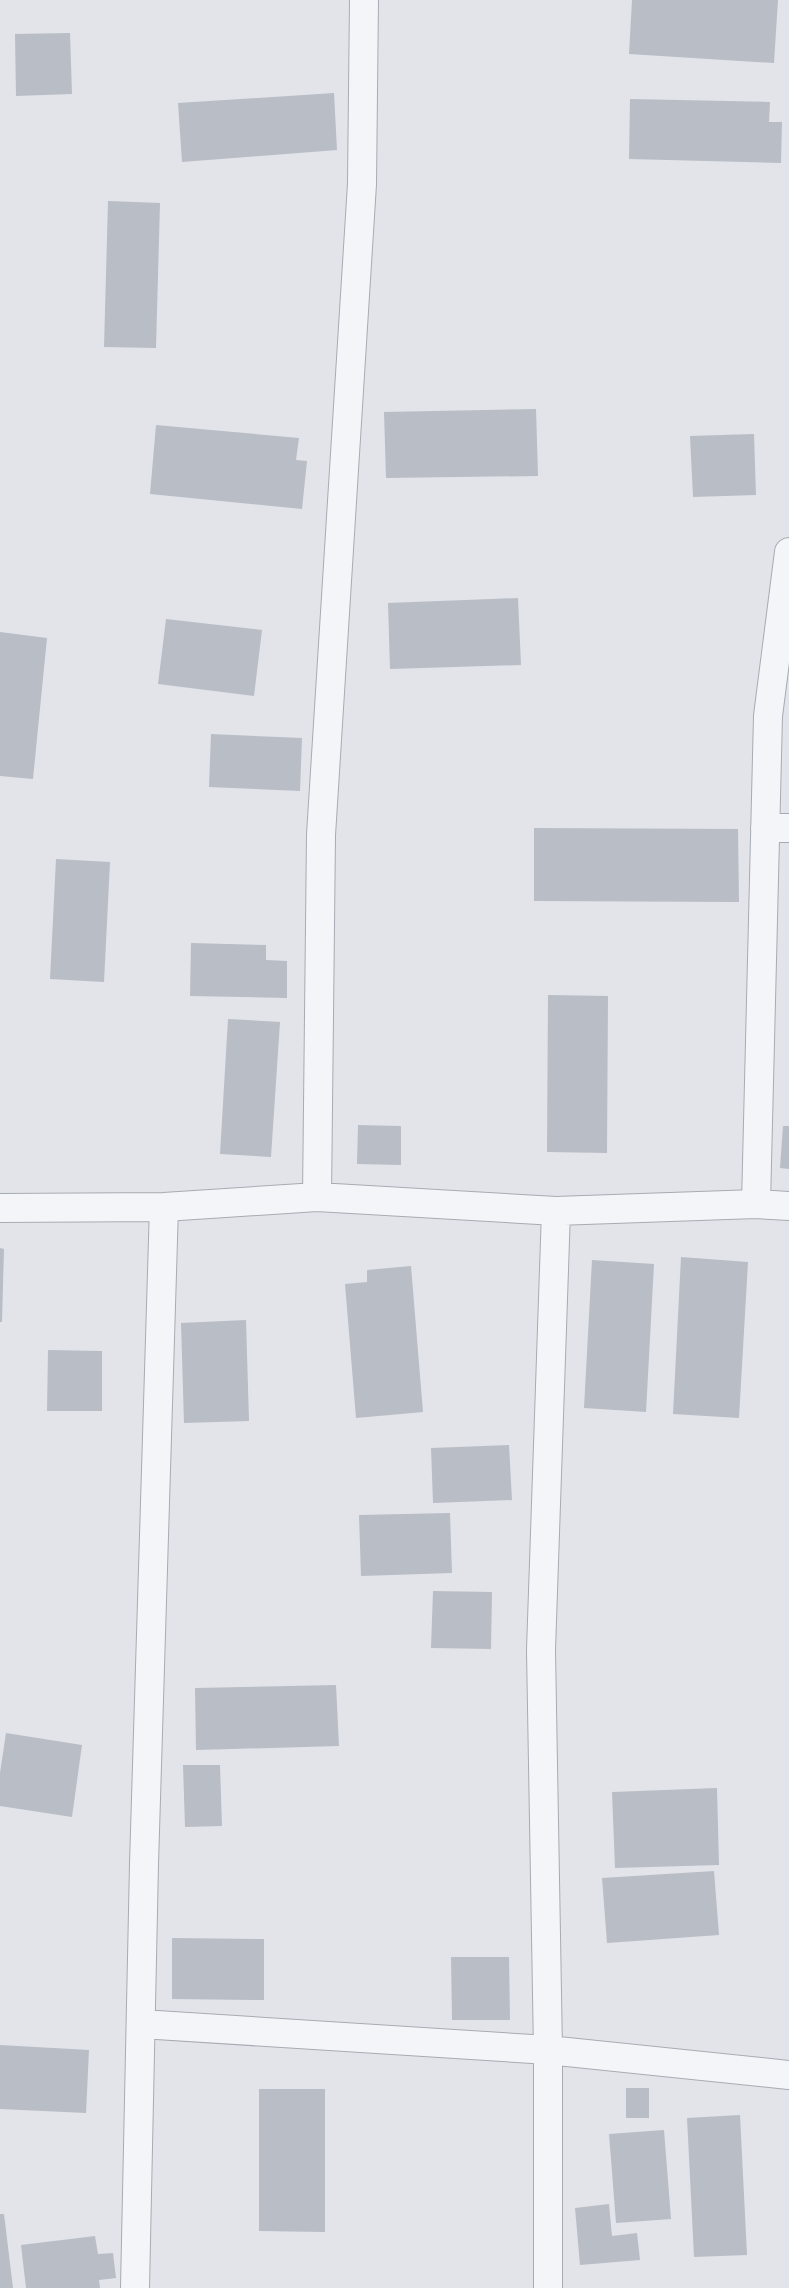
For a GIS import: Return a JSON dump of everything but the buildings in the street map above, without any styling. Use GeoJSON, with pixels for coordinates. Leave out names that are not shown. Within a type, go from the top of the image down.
{"type":"FeatureCollection","features":[{"type":"Feature","properties":{"kind":"street"},"geometry":{"type":"LineString","coordinates":[[317,1197],[321,835],[362,184],[364,0]]}},
{"type":"Feature","properties":{"kind":"street"},"geometry":{"type":"LineString","coordinates":[[756,1204],[777,828],[768,716],[789,552]]}},
{"type":"Feature","properties":{"kind":"street"},"geometry":{"type":"LineString","coordinates":[[0,1208],[164,1207],[317,1197],[556,1211],[756,1204],[789,1206]]}},
{"type":"Feature","properties":{"kind":"street"},"geometry":{"type":"LineString","coordinates":[[135,2288],[164,1207]]}},
{"type":"Feature","properties":{"kind":"street"},"geometry":{"type":"LineString","coordinates":[[548,2288],[548,2050],[541,1650],[556,1211]]}},
{"type":"Feature","properties":{"kind":"street"},"geometry":{"type":"LineString","coordinates":[[141,2024],[548,2050],[789,2075]]}}]}
